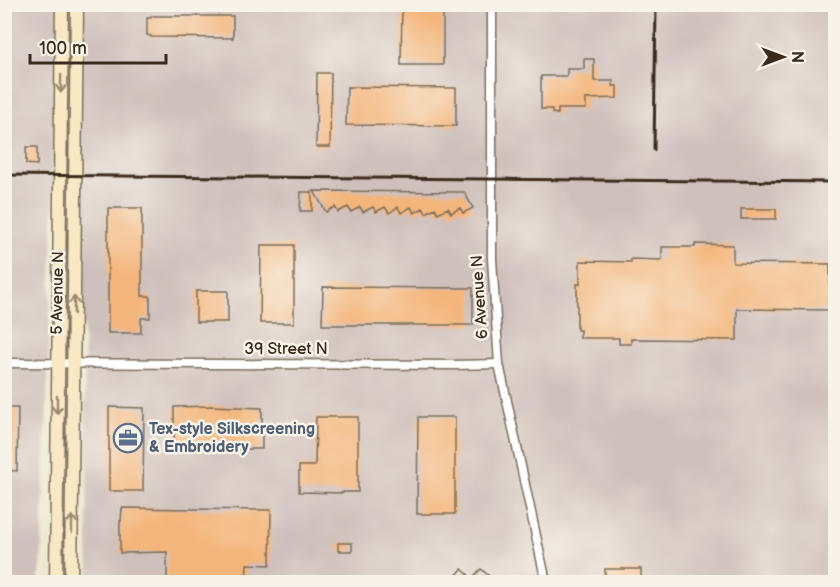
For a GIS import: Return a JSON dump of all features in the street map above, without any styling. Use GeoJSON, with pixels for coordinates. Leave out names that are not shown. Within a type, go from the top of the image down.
{"type":"FeatureCollection","features":[{"type":"Feature","properties":{"kind":"main road","name":"5 Avenue N"},"geometry":{"type":"LineString","coordinates":[[56,582],[62,4]]}},
{"type":"Feature","properties":{"kind":"main road","name":"5 Avenue N"},"geometry":{"type":"LineString","coordinates":[[71,582],[77,4]]}},
{"type":"Feature","properties":{"kind":"street","name":"6 Avenue N"},"geometry":{"type":"LineString","coordinates":[[492,4],[492,259],[499,364],[546,582]]}},
{"type":"Feature","properties":{"kind":"street"},"geometry":{"type":"LineString","coordinates":[[4,363],[58,363]]}},
{"type":"Feature","properties":{"kind":"street","name":"39 Street N"},"geometry":{"type":"LineString","coordinates":[[58,363],[499,364]]}},
{"type":"Feature","properties":{"kind":"shaded area"},"geometry":{"type":"Polygon","coordinates":[[[4,5],[61,5],[41,568],[38,582],[5,582],[4,5]]]}},
{"type":"Feature","properties":{"kind":"shaded area"},"geometry":{"type":"Polygon","coordinates":[[[77,5],[835,5],[835,582],[89,582],[77,5]]]}},
{"type":"Feature","properties":{"kind":"building"},"geometry":{"type":"Polygon","coordinates":[[[402,4],[443,4],[443,65],[401,65],[402,4]]]}},
{"type":"Feature","properties":{"kind":"building"},"geometry":{"type":"Polygon","coordinates":[[[151,16],[233,16],[233,38],[151,37],[147,35],[147,18],[151,16]]]}},
{"type":"Feature","properties":{"kind":"building"},"geometry":{"type":"Polygon","coordinates":[[[584,59],[594,59],[594,81],[613,81],[613,86],[617,86],[617,98],[586,99],[586,109],[558,109],[558,114],[552,113],[552,109],[541,109],[541,76],[567,76],[567,69],[584,69],[584,59]]]}},
{"type":"Feature","properties":{"kind":"building"},"geometry":{"type":"Polygon","coordinates":[[[317,73],[331,73],[330,147],[316,147],[317,73]]]}},
{"type":"Feature","properties":{"kind":"building"},"geometry":{"type":"Polygon","coordinates":[[[347,87],[456,88],[456,126],[346,125],[347,87]]]}},
{"type":"Feature","properties":{"kind":"building"},"geometry":{"type":"Polygon","coordinates":[[[26,147],[37,147],[37,165],[26,164],[26,147]]]}},
{"type":"Feature","properties":{"kind":"building"},"geometry":{"type":"Polygon","coordinates":[[[314,191],[464,192],[473,208],[463,213],[460,208],[451,213],[448,208],[438,213],[435,208],[426,213],[423,208],[414,213],[411,207],[401,213],[398,207],[389,213],[385,207],[376,212],[373,207],[363,212],[360,207],[351,212],[348,207],[338,212],[335,207],[326,212],[314,191]]]}},
{"type":"Feature","properties":{"kind":"building"},"geometry":{"type":"Polygon","coordinates":[[[301,192],[312,192],[312,211],[300,211],[301,192]]]}},
{"type":"Feature","properties":{"kind":"building"},"geometry":{"type":"Polygon","coordinates":[[[108,208],[142,208],[142,296],[150,296],[150,318],[141,318],[141,333],[108,333],[108,208]]]}},
{"type":"Feature","properties":{"kind":"building"},"geometry":{"type":"Polygon","coordinates":[[[741,209],[776,209],[776,219],[741,219],[741,209]]]}},
{"type":"Feature","properties":{"kind":"building"},"geometry":{"type":"Polygon","coordinates":[[[695,244],[733,245],[733,263],[830,264],[830,310],[737,309],[737,340],[631,339],[631,344],[619,344],[619,338],[580,338],[580,330],[577,330],[577,284],[580,284],[580,261],[662,260],[662,247],[695,247],[695,244]]]}},
{"type":"Feature","properties":{"kind":"building"},"geometry":{"type":"Polygon","coordinates":[[[261,245],[294,245],[294,323],[260,323],[261,245]]]}},
{"type":"Feature","properties":{"kind":"building"},"geometry":{"type":"Polygon","coordinates":[[[323,287],[473,288],[473,325],[322,325],[323,287]]]}},
{"type":"Feature","properties":{"kind":"building"},"geometry":{"type":"Polygon","coordinates":[[[196,291],[228,291],[228,322],[196,322],[196,291]]]}},
{"type":"Feature","properties":{"kind":"building"},"geometry":{"type":"Polygon","coordinates":[[[109,407],[144,408],[143,491],[109,491],[109,407]]]}},
{"type":"Feature","properties":{"kind":"building"},"geometry":{"type":"Polygon","coordinates":[[[174,407],[262,408],[262,449],[174,449],[174,407]]]}},
{"type":"Feature","properties":{"kind":"building"},"geometry":{"type":"Polygon","coordinates":[[[4,408],[18,408],[17,471],[4,470],[4,408]]]}},
{"type":"Feature","properties":{"kind":"building"},"geometry":{"type":"Polygon","coordinates":[[[316,417],[358,417],[358,492],[299,492],[299,466],[315,466],[316,417]]]}},
{"type":"Feature","properties":{"kind":"building"},"geometry":{"type":"Polygon","coordinates":[[[418,417],[455,417],[455,514],[417,514],[418,417]]]}},
{"type":"Feature","properties":{"kind":"building"},"geometry":{"type":"Polygon","coordinates":[[[122,508],[271,510],[270,565],[247,564],[246,582],[167,582],[167,552],[120,553],[122,508]]]}},
{"type":"Feature","properties":{"kind":"building"},"geometry":{"type":"Polygon","coordinates":[[[338,543],[352,543],[352,551],[338,551],[338,543]]]}},
{"type":"Feature","properties":{"kind":"building"},"geometry":{"type":"Polygon","coordinates":[[[462,569],[472,578],[481,569],[496,582],[450,582],[462,569]]]}},
{"type":"Feature","properties":{"kind":"building"},"geometry":{"type":"Polygon","coordinates":[[[605,569],[641,569],[641,582],[605,582],[605,569]]]}},
{"type":"Feature","properties":{"kind":"railway"},"geometry":{"type":"LineString","coordinates":[[654,150],[656,4]]}},
{"type":"Feature","properties":{"kind":"railway"},"geometry":{"type":"LineString","coordinates":[[4,175],[836,182]]}},
{"type":"Feature","properties":{"kind":"place","name":"Tex-style Silkscreening & Embroidery"},"geometry":{"type":"Point","coordinates":[128,438]}}]}
